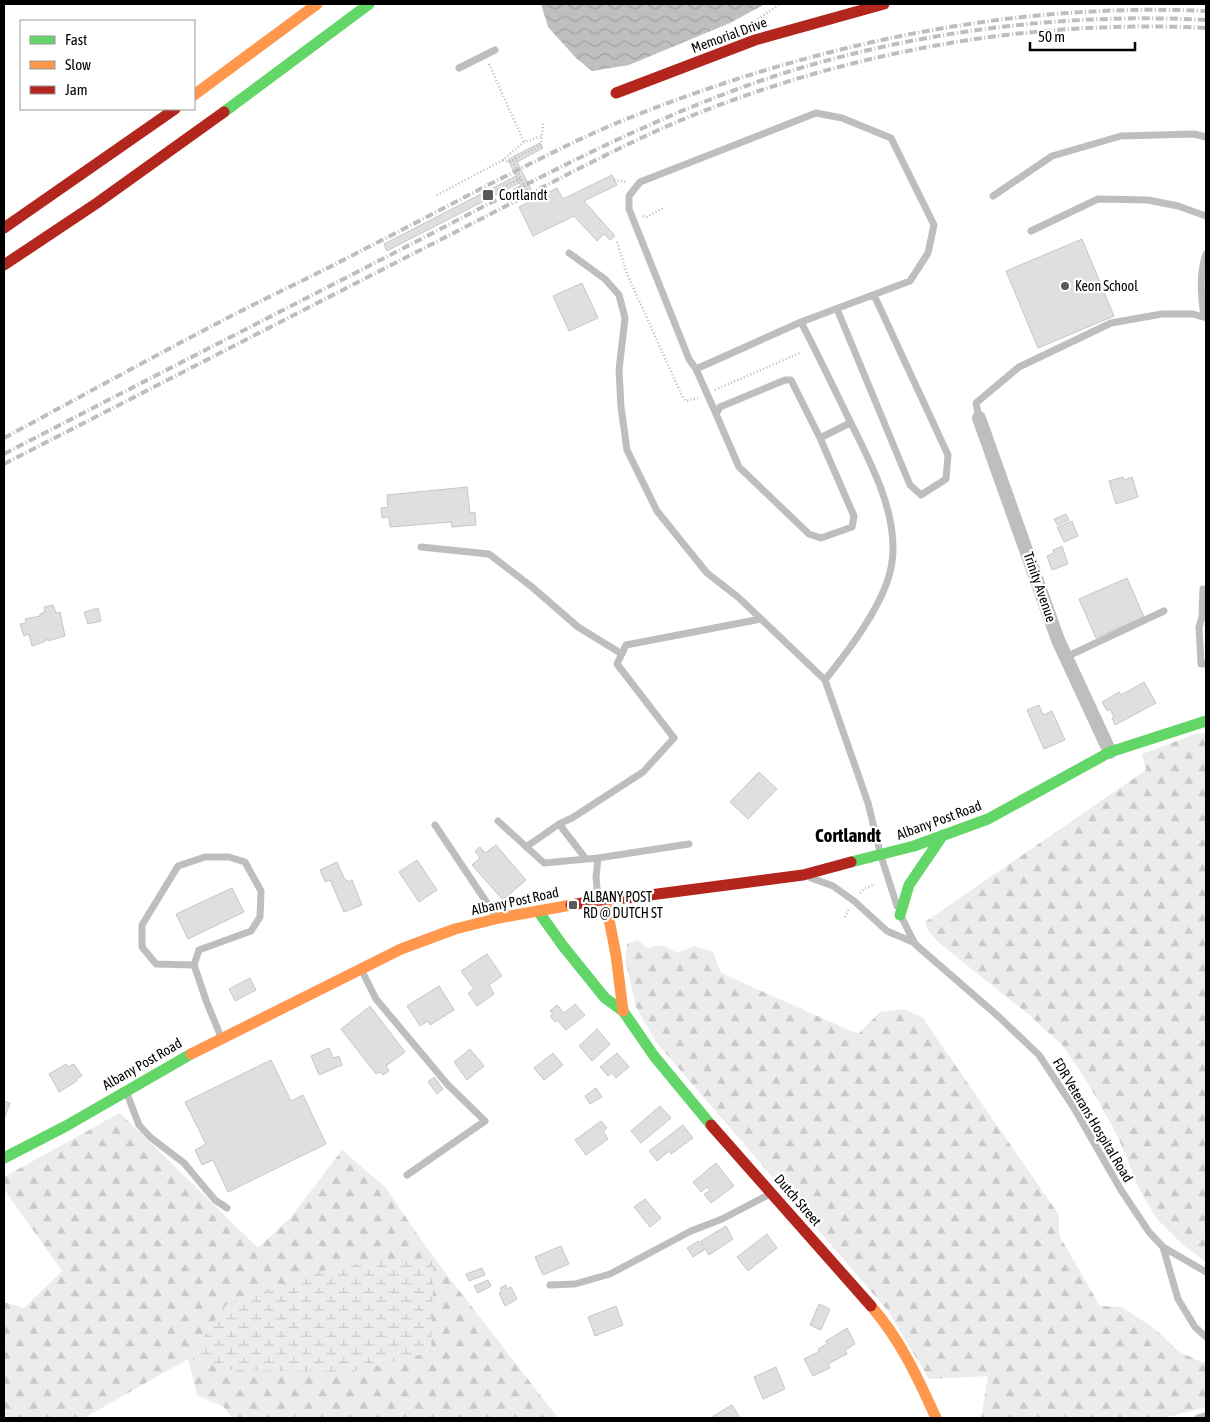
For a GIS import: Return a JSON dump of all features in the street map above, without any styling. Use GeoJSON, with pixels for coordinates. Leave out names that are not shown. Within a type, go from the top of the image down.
{"type":"FeatureCollection","features":[{"type":"Feature","properties":{"kind":"main road"},"geometry":{"type":"LineString","coordinates":[[195,94],[316,4]]}},
{"type":"Feature","properties":{"kind":"main road"},"geometry":{"type":"LineString","coordinates":[[4,265],[162,157],[369,4]]}},
{"type":"Feature","properties":{"kind":"main road","name":"Memorial Drive"},"geometry":{"type":"LineString","coordinates":[[616,93],[747,42],[884,4]]}},
{"type":"Feature","properties":{"kind":"main road"},"geometry":{"type":"LineString","coordinates":[[4,228],[173,110]]}},
{"type":"Feature","properties":{"kind":"main road","name":"Albany Post Road"},"geometry":{"type":"LineString","coordinates":[[4,1158],[66,1126],[221,1038],[401,949],[419,942],[455,929],[497,918],[601,900],[803,875],[881,856],[988,819],[1110,752],[1206,721]]}},
{"type":"Feature","properties":{"kind":"main road"},"geometry":{"type":"LineString","coordinates":[[900,915],[909,885],[944,835]]}},
{"type":"Feature","properties":{"kind":"main road"},"geometry":{"type":"LineString","coordinates":[[601,900],[611,924],[621,988],[622,1011]]}},
{"type":"Feature","properties":{"kind":"main road","name":"Dutch Street"},"geometry":{"type":"LineString","coordinates":[[538,911],[563,946],[605,998],[622,1011],[654,1056],[705,1118],[852,1283],[890,1330],[911,1363],[936,1418]]}},
{"type":"Feature","properties":{"kind":"street","name":"Trinity Avenue"},"geometry":{"type":"LineString","coordinates":[[979,418],[1058,640],[1110,752]]}},
{"type":"Feature","properties":{"kind":"lane"},"geometry":{"type":"LineString","coordinates":[[459,68],[495,50]]}},
{"type":"Feature","properties":{"kind":"lane"},"geometry":{"type":"LineString","coordinates":[[696,369],[801,322],[910,280],[928,253],[934,225],[891,138],[842,118],[816,113],[640,182],[629,196],[628,209],[689,360],[696,369],[739,467],[809,534],[821,538],[852,527],[854,516],[820,438],[791,380],[785,380],[720,407],[716,414]]}},
{"type":"Feature","properties":{"kind":"lane"},"geometry":{"type":"LineString","coordinates":[[993,196],[1052,156],[1121,136],[1194,134],[1206,137]]}},
{"type":"Feature","properties":{"kind":"lane"},"geometry":{"type":"LineString","coordinates":[[1031,231],[1098,199],[1148,200],[1178,206],[1206,216]]}},
{"type":"Feature","properties":{"kind":"lane"},"geometry":{"type":"LineString","coordinates":[[569,253],[605,279],[620,295],[625,318],[619,370],[621,407],[627,450],[657,511],[707,573],[738,597],[825,680],[850,649],[881,598],[892,563],[892,526],[875,472],[801,322]]}},
{"type":"Feature","properties":{"kind":"lane"},"geometry":{"type":"LineString","coordinates":[[979,418],[976,403],[1019,367],[1111,322],[1162,314],[1193,314],[1205,317],[1201,296],[1202,267],[1206,254]]}},
{"type":"Feature","properties":{"kind":"lane"},"geometry":{"type":"LineString","coordinates":[[837,309],[910,484],[921,495],[946,479],[948,455],[874,294]]}},
{"type":"Feature","properties":{"kind":"lane"},"geometry":{"type":"LineString","coordinates":[[820,438],[850,423]]}},
{"type":"Feature","properties":{"kind":"lane"},"geometry":{"type":"LineString","coordinates":[[421,547],[488,554],[532,587],[578,628],[622,654]]}},
{"type":"Feature","properties":{"kind":"lane"},"geometry":{"type":"LineString","coordinates":[[1206,589],[1203,590],[1202,617],[1199,628],[1201,664],[1206,664]]}},
{"type":"Feature","properties":{"kind":"lane"},"geometry":{"type":"LineString","coordinates":[[1066,657],[1164,611]]}},
{"type":"Feature","properties":{"kind":"lane"},"geometry":{"type":"LineString","coordinates":[[526,847],[559,824],[572,818],[643,772],[674,738],[617,664],[626,645],[761,619]]}},
{"type":"Feature","properties":{"kind":"lane","name":"FDR Veterans Hospital Road"},"geometry":{"type":"LineString","coordinates":[[825,680],[868,803],[881,856],[900,915],[915,944],[999,1017],[1039,1055],[1074,1108],[1121,1190],[1149,1232],[1163,1247],[1206,1272]]}},
{"type":"Feature","properties":{"kind":"lane"},"geometry":{"type":"LineString","coordinates":[[498,821],[544,864],[689,844]]}},
{"type":"Feature","properties":{"kind":"lane"},"geometry":{"type":"LineString","coordinates":[[559,824],[586,859]]}},
{"type":"Feature","properties":{"kind":"lane"},"geometry":{"type":"LineString","coordinates":[[435,825],[497,918]]}},
{"type":"Feature","properties":{"kind":"lane"},"geometry":{"type":"LineString","coordinates":[[194,965],[156,964],[142,946],[142,925],[178,866],[205,857],[229,857],[246,862],[261,891],[260,917],[251,931],[199,950],[194,965],[206,1003],[221,1038]]}},
{"type":"Feature","properties":{"kind":"lane"},"geometry":{"type":"LineString","coordinates":[[598,858],[596,877],[601,900]]}},
{"type":"Feature","properties":{"kind":"lane"},"geometry":{"type":"LineString","coordinates":[[803,875],[833,886],[854,901],[887,931],[915,944]]}},
{"type":"Feature","properties":{"kind":"lane"},"geometry":{"type":"LineString","coordinates":[[361,969],[376,999],[448,1085],[485,1121],[407,1175]]}},
{"type":"Feature","properties":{"kind":"lane"},"geometry":{"type":"LineString","coordinates":[[126,1091],[139,1125],[150,1137],[184,1163],[215,1200],[227,1208]]}},
{"type":"Feature","properties":{"kind":"lane"},"geometry":{"type":"LineString","coordinates":[[550,1285],[576,1284],[610,1274],[691,1231],[722,1219],[772,1193]]}},
{"type":"Feature","properties":{"kind":"lane"},"geometry":{"type":"LineString","coordinates":[[1163,1247],[1178,1300],[1195,1327],[1206,1337]]}},
{"type":"Feature","properties":{"kind":"lane"},"geometry":{"type":"LineString","coordinates":[[1198,1418],[1206,1416]]}},
{"type":"Feature","properties":{"kind":"path"},"geometry":{"type":"LineString","coordinates":[[752,31],[751,24],[780,4]]}},
{"type":"Feature","properties":{"kind":"path"},"geometry":{"type":"LineString","coordinates":[[488,62],[524,142]]}},
{"type":"Feature","properties":{"kind":"path"},"geometry":{"type":"LineString","coordinates":[[503,160],[511,161],[541,145],[544,123]]}},
{"type":"Feature","properties":{"kind":"path"},"geometry":{"type":"LineString","coordinates":[[438,195],[503,160],[524,142],[542,136]]}},
{"type":"Feature","properties":{"kind":"path"},"geometry":{"type":"LineString","coordinates":[[511,161],[532,200]]}},
{"type":"Feature","properties":{"kind":"path"},"geometry":{"type":"LineString","coordinates":[[491,192],[521,178]]}},
{"type":"Feature","properties":{"kind":"path"},"geometry":{"type":"LineString","coordinates":[[614,180],[628,183]]}},
{"type":"Feature","properties":{"kind":"path"},"geometry":{"type":"LineString","coordinates":[[647,216],[665,207]]}},
{"type":"Feature","properties":{"kind":"path"},"geometry":{"type":"LineString","coordinates":[[617,242],[627,274],[683,398],[686,401],[698,398]]}},
{"type":"Feature","properties":{"kind":"path"},"geometry":{"type":"LineString","coordinates":[[714,391],[802,352]]}},
{"type":"Feature","properties":{"kind":"path"},"geometry":{"type":"LineString","coordinates":[[858,896],[864,889],[875,884]]}},
{"type":"Feature","properties":{"kind":"green space"},"geometry":{"type":"Polygon","coordinates":[[[1206,733],[1206,1262],[1183,1245],[1156,1218],[1139,1188],[1118,1137],[1091,1088],[1064,1047],[1028,1014],[939,943],[929,932],[925,922],[1146,770],[1142,754],[1195,734],[1206,733]]]}},
{"type":"Feature","properties":{"kind":"green space"},"geometry":{"type":"Polygon","coordinates":[[[638,940],[647,948],[663,945],[677,953],[695,946],[713,952],[721,973],[858,1034],[880,1012],[903,1009],[922,1017],[1059,1215],[1059,1235],[1100,1306],[1122,1307],[1155,1329],[1178,1351],[1206,1363],[1206,1407],[1163,1418],[981,1418],[988,1376],[929,1379],[888,1311],[656,1042],[636,1007],[625,959],[627,944],[638,940]]]}},
{"type":"Feature","properties":{"kind":"green space"},"geometry":{"type":"Polygon","coordinates":[[[120,1113],[258,1248],[291,1217],[342,1150],[385,1187],[434,1258],[558,1418],[232,1418],[224,1407],[197,1395],[188,1359],[84,1418],[4,1418],[4,1302],[24,1308],[62,1271],[4,1189],[4,1177],[120,1113]]]}},
{"type":"Feature","properties":{"kind":"green space"},"geometry":{"type":"Polygon","coordinates":[[[434,1258],[431,1352],[352,1372],[230,1370],[188,1359],[227,1304],[334,1267],[375,1261],[434,1258]]]}},
{"type":"Feature","properties":{"kind":"water"},"geometry":{"type":"Polygon","coordinates":[[[541,4],[765,4],[730,23],[629,65],[592,71],[576,58],[548,27],[541,4]]]}},
{"type":"Feature","properties":{"kind":"building"},"geometry":{"type":"Polygon","coordinates":[[[540,143],[543,148],[517,162],[514,156],[540,143]]]}},
{"type":"Feature","properties":{"kind":"building"},"geometry":{"type":"Polygon","coordinates":[[[514,156],[536,199],[529,202],[508,160],[514,156]]]}},
{"type":"Feature","properties":{"kind":"building","name":"Cortlandt"},"geometry":{"type":"Polygon","coordinates":[[[612,175],[617,185],[584,201],[615,236],[610,240],[604,234],[597,241],[574,216],[533,236],[519,207],[557,188],[563,199],[612,175]]]}},
{"type":"Feature","properties":{"kind":"building"},"geometry":{"type":"Polygon","coordinates":[[[516,176],[519,183],[387,251],[384,244],[516,176]]]}},
{"type":"Feature","properties":{"kind":"building"},"geometry":{"type":"Polygon","coordinates":[[[1082,239],[1114,316],[1038,348],[1006,271],[1082,239]]]}},
{"type":"Feature","properties":{"kind":"building"},"geometry":{"type":"Polygon","coordinates":[[[582,283],[598,318],[569,331],[553,296],[582,283]]]}},
{"type":"Feature","properties":{"kind":"building"},"geometry":{"type":"Polygon","coordinates":[[[1123,477],[1124,480],[1132,477],[1138,497],[1116,504],[1109,481],[1123,477]]]}},
{"type":"Feature","properties":{"kind":"building"},"geometry":{"type":"Polygon","coordinates":[[[467,487],[470,513],[475,512],[476,525],[452,527],[451,522],[390,527],[389,517],[382,518],[381,508],[388,507],[387,495],[467,487]]]}},
{"type":"Feature","properties":{"kind":"building"},"geometry":{"type":"Polygon","coordinates":[[[1066,514],[1069,520],[1057,525],[1054,519],[1066,514]]]}},
{"type":"Feature","properties":{"kind":"building"},"geometry":{"type":"Polygon","coordinates":[[[1072,521],[1078,536],[1064,542],[1057,527],[1072,521]]]}},
{"type":"Feature","properties":{"kind":"building"},"geometry":{"type":"Polygon","coordinates":[[[1062,546],[1068,564],[1052,570],[1047,556],[1054,553],[1053,550],[1062,546]]]}},
{"type":"Feature","properties":{"kind":"building"},"geometry":{"type":"Polygon","coordinates":[[[1127,578],[1144,617],[1096,638],[1079,599],[1127,578]]]}},
{"type":"Feature","properties":{"kind":"building"},"geometry":{"type":"Polygon","coordinates":[[[53,605],[56,613],[60,612],[65,636],[48,641],[48,639],[32,646],[29,634],[24,636],[20,624],[26,623],[25,619],[40,616],[40,614],[45,612],[44,607],[53,605]]]}},
{"type":"Feature","properties":{"kind":"building"},"geometry":{"type":"Polygon","coordinates":[[[98,608],[101,621],[88,624],[84,612],[98,608]]]}},
{"type":"Feature","properties":{"kind":"building"},"geometry":{"type":"Polygon","coordinates":[[[1144,682],[1156,703],[1115,725],[1110,709],[1107,711],[1102,702],[1119,692],[1121,695],[1144,682]]]}},
{"type":"Feature","properties":{"kind":"building"},"geometry":{"type":"Polygon","coordinates":[[[1039,705],[1043,715],[1052,711],[1065,740],[1044,749],[1027,710],[1039,705]]]}},
{"type":"Feature","properties":{"kind":"building"},"geometry":{"type":"Polygon","coordinates":[[[759,772],[777,789],[748,819],[730,802],[759,772]]]}},
{"type":"Feature","properties":{"kind":"building"},"geometry":{"type":"Polygon","coordinates":[[[496,845],[526,880],[503,900],[472,865],[480,858],[475,851],[480,847],[485,853],[496,845]]]}},
{"type":"Feature","properties":{"kind":"building"},"geometry":{"type":"Polygon","coordinates":[[[417,860],[437,890],[419,902],[399,872],[417,860]]]}},
{"type":"Feature","properties":{"kind":"building"},"geometry":{"type":"Polygon","coordinates":[[[337,862],[345,880],[348,882],[352,880],[362,905],[344,912],[330,880],[325,882],[320,870],[337,862]]]}},
{"type":"Feature","properties":{"kind":"building"},"geometry":{"type":"Polygon","coordinates":[[[232,888],[244,912],[188,939],[176,914],[232,888]]]}},
{"type":"Feature","properties":{"kind":"building"},"geometry":{"type":"Polygon","coordinates":[[[487,954],[502,976],[489,985],[494,994],[477,1006],[468,993],[474,989],[461,971],[487,954]]]}},
{"type":"Feature","properties":{"kind":"building"},"geometry":{"type":"Polygon","coordinates":[[[250,978],[256,990],[235,1001],[229,989],[250,978]]]}},
{"type":"Feature","properties":{"kind":"building"},"geometry":{"type":"Polygon","coordinates":[[[439,986],[454,1010],[430,1025],[428,1021],[420,1026],[407,1006],[439,986]]]}},
{"type":"Feature","properties":{"kind":"building"},"geometry":{"type":"Polygon","coordinates":[[[575,1004],[585,1015],[566,1030],[557,1020],[555,1022],[550,1016],[553,1014],[550,1011],[557,1005],[564,1013],[575,1004]]]}},
{"type":"Feature","properties":{"kind":"building"},"geometry":{"type":"Polygon","coordinates":[[[370,1006],[405,1052],[386,1066],[389,1071],[383,1075],[380,1072],[376,1074],[341,1029],[370,1006]]]}},
{"type":"Feature","properties":{"kind":"building"},"geometry":{"type":"Polygon","coordinates":[[[597,1029],[610,1044],[592,1061],[579,1046],[597,1029]]]}},
{"type":"Feature","properties":{"kind":"building"},"geometry":{"type":"Polygon","coordinates":[[[329,1048],[333,1058],[339,1056],[342,1065],[319,1075],[311,1056],[329,1048]]]}},
{"type":"Feature","properties":{"kind":"building"},"geometry":{"type":"Polygon","coordinates":[[[470,1049],[484,1066],[467,1080],[454,1062],[470,1049]]]}},
{"type":"Feature","properties":{"kind":"building"},"geometry":{"type":"Polygon","coordinates":[[[553,1053],[563,1065],[544,1080],[534,1068],[553,1053]]]}},
{"type":"Feature","properties":{"kind":"building"},"geometry":{"type":"Polygon","coordinates":[[[617,1053],[629,1067],[616,1078],[612,1073],[608,1076],[600,1067],[617,1053]]]}},
{"type":"Feature","properties":{"kind":"building"},"geometry":{"type":"Polygon","coordinates":[[[271,1060],[291,1101],[303,1095],[326,1144],[228,1192],[213,1160],[202,1165],[195,1150],[206,1144],[185,1102],[271,1060]]]}},
{"type":"Feature","properties":{"kind":"building"},"geometry":{"type":"Polygon","coordinates":[[[66,1064],[68,1067],[74,1064],[82,1076],[59,1092],[49,1074],[66,1064]]]}},
{"type":"Feature","properties":{"kind":"building"},"geometry":{"type":"Polygon","coordinates":[[[434,1077],[443,1089],[437,1094],[428,1082],[434,1077]]]}},
{"type":"Feature","properties":{"kind":"building"},"geometry":{"type":"Polygon","coordinates":[[[596,1088],[602,1097],[590,1104],[585,1096],[596,1088]]]}},
{"type":"Feature","properties":{"kind":"building"},"geometry":{"type":"Polygon","coordinates":[[[4,1101],[10,1103],[4,1119],[4,1101]]]}},
{"type":"Feature","properties":{"kind":"building"},"geometry":{"type":"Polygon","coordinates":[[[660,1106],[671,1118],[641,1143],[631,1131],[660,1106]]]}},
{"type":"Feature","properties":{"kind":"building"},"geometry":{"type":"Polygon","coordinates":[[[601,1121],[607,1128],[603,1131],[608,1139],[586,1155],[575,1140],[601,1121]]]}},
{"type":"Feature","properties":{"kind":"building"},"geometry":{"type":"Polygon","coordinates":[[[683,1125],[693,1138],[671,1154],[669,1151],[657,1161],[649,1151],[683,1125]]]}},
{"type":"Feature","properties":{"kind":"building"},"geometry":{"type":"Polygon","coordinates":[[[716,1163],[734,1186],[711,1203],[704,1194],[710,1191],[707,1187],[701,1192],[693,1182],[716,1163]]]}},
{"type":"Feature","properties":{"kind":"building"},"geometry":{"type":"Polygon","coordinates":[[[645,1199],[661,1218],[650,1227],[634,1207],[645,1199]]]}},
{"type":"Feature","properties":{"kind":"building"},"geometry":{"type":"Polygon","coordinates":[[[726,1226],[733,1239],[709,1255],[704,1247],[704,1250],[693,1257],[687,1248],[699,1241],[701,1245],[703,1244],[701,1241],[726,1226]]]}},
{"type":"Feature","properties":{"kind":"building"},"geometry":{"type":"Polygon","coordinates":[[[767,1234],[777,1248],[748,1271],[737,1257],[767,1234]]]}},
{"type":"Feature","properties":{"kind":"building"},"geometry":{"type":"Polygon","coordinates":[[[561,1246],[569,1264],[543,1275],[535,1257],[561,1246]]]}},
{"type":"Feature","properties":{"kind":"building"},"geometry":{"type":"Polygon","coordinates":[[[482,1268],[485,1275],[469,1281],[466,1274],[482,1268]]]}},
{"type":"Feature","properties":{"kind":"building"},"geometry":{"type":"Polygon","coordinates":[[[488,1280],[491,1286],[478,1293],[474,1286],[488,1280]]]}},
{"type":"Feature","properties":{"kind":"building"},"geometry":{"type":"Polygon","coordinates":[[[506,1285],[507,1289],[511,1287],[517,1299],[505,1306],[499,1293],[502,1292],[500,1288],[506,1285]]]}},
{"type":"Feature","properties":{"kind":"building"},"geometry":{"type":"Polygon","coordinates":[[[819,1304],[830,1309],[821,1330],[810,1325],[819,1304]]]}},
{"type":"Feature","properties":{"kind":"building"},"geometry":{"type":"Polygon","coordinates":[[[616,1306],[623,1325],[595,1336],[588,1317],[616,1306]]]}},
{"type":"Feature","properties":{"kind":"building"},"geometry":{"type":"Polygon","coordinates":[[[847,1328],[855,1344],[845,1350],[847,1354],[828,1364],[830,1368],[813,1376],[804,1359],[820,1351],[818,1349],[827,1344],[826,1341],[847,1328]]]}},
{"type":"Feature","properties":{"kind":"building"},"geometry":{"type":"Polygon","coordinates":[[[776,1367],[785,1389],[763,1399],[754,1377],[776,1367]]]}},
{"type":"Feature","properties":{"kind":"building"},"geometry":{"type":"Polygon","coordinates":[[[732,1405],[740,1418],[710,1418],[732,1405]]]}},
{"type":"Feature","properties":{"kind":"railway"},"geometry":{"type":"LineString","coordinates":[[4,438],[233,315],[575,141],[611,125],[698,92],[769,69],[840,50],[912,34],[985,22],[1058,14],[1132,10],[1206,11]]}},
{"type":"Feature","properties":{"kind":"railway"},"geometry":{"type":"LineString","coordinates":[[4,454],[574,160],[668,117],[763,80],[870,50],[982,29],[1095,19],[1151,18],[1206,20]]}},
{"type":"Feature","properties":{"kind":"railway"},"geometry":{"type":"LineString","coordinates":[[4,464],[580,168],[696,114],[819,72],[883,56],[946,44],[1011,34],[1076,29],[1141,26],[1206,28]]}},
{"type":"Feature","properties":{"kind":"traffic: fast"},"geometry":{"type":"LineString","coordinates":[[224,112],[369,4]]}},
{"type":"Feature","properties":{"kind":"traffic: fast"},"geometry":{"type":"LineString","coordinates":[[851,862],[914,846],[988,819],[1110,752],[1206,721]]}},
{"type":"Feature","properties":{"kind":"traffic: fast"},"geometry":{"type":"LineString","coordinates":[[900,915],[909,885],[943,835]]}},
{"type":"Feature","properties":{"kind":"traffic: fast"},"geometry":{"type":"LineString","coordinates":[[538,911],[563,946],[605,998],[623,1011],[654,1056],[711,1125]]}},
{"type":"Feature","properties":{"kind":"traffic: fast"},"geometry":{"type":"LineString","coordinates":[[4,1158],[66,1126],[191,1054]]}},
{"type":"Feature","properties":{"kind":"traffic: slow"},"geometry":{"type":"LineString","coordinates":[[195,94],[317,4]]}},
{"type":"Feature","properties":{"kind":"traffic: slow"},"geometry":{"type":"LineString","coordinates":[[605,899],[616,955],[623,1011]]}},
{"type":"Feature","properties":{"kind":"traffic: slow"},"geometry":{"type":"LineString","coordinates":[[191,1054],[401,949],[455,929],[499,918],[571,905]]}},
{"type":"Feature","properties":{"kind":"traffic: slow"},"geometry":{"type":"LineString","coordinates":[[871,1306],[900,1345],[936,1418]]}},
{"type":"Feature","properties":{"kind":"traffic: jam"},"geometry":{"type":"LineString","coordinates":[[616,93],[755,40],[884,4]]}},
{"type":"Feature","properties":{"kind":"traffic: jam"},"geometry":{"type":"LineString","coordinates":[[4,228],[174,110]]}},
{"type":"Feature","properties":{"kind":"traffic: jam"},"geometry":{"type":"LineString","coordinates":[[4,265],[97,203],[224,112]]}},
{"type":"Feature","properties":{"kind":"traffic: jam"},"geometry":{"type":"LineString","coordinates":[[571,905],[605,899],[627,898],[803,875],[851,862]]}},
{"type":"Feature","properties":{"kind":"traffic: jam"},"geometry":{"type":"LineString","coordinates":[[711,1125],[871,1306]]}},
{"type":"Feature","properties":{"kind":"place","name":"Cortlandt"},"geometry":{"type":"Point","coordinates":[488,195]}},
{"type":"Feature","properties":{"kind":"place","name":"Keon School"},"geometry":{"type":"Point","coordinates":[1065,286]}},
{"type":"Feature","properties":{"kind":"place","name":"ALBANY POST RD @ DUTCH ST"},"geometry":{"type":"Point","coordinates":[573,905]}},
{"type":"Feature","properties":{"kind":"district","name":"Cortlandt"},"geometry":{"type":"Point","coordinates":[848,835]}}]}
